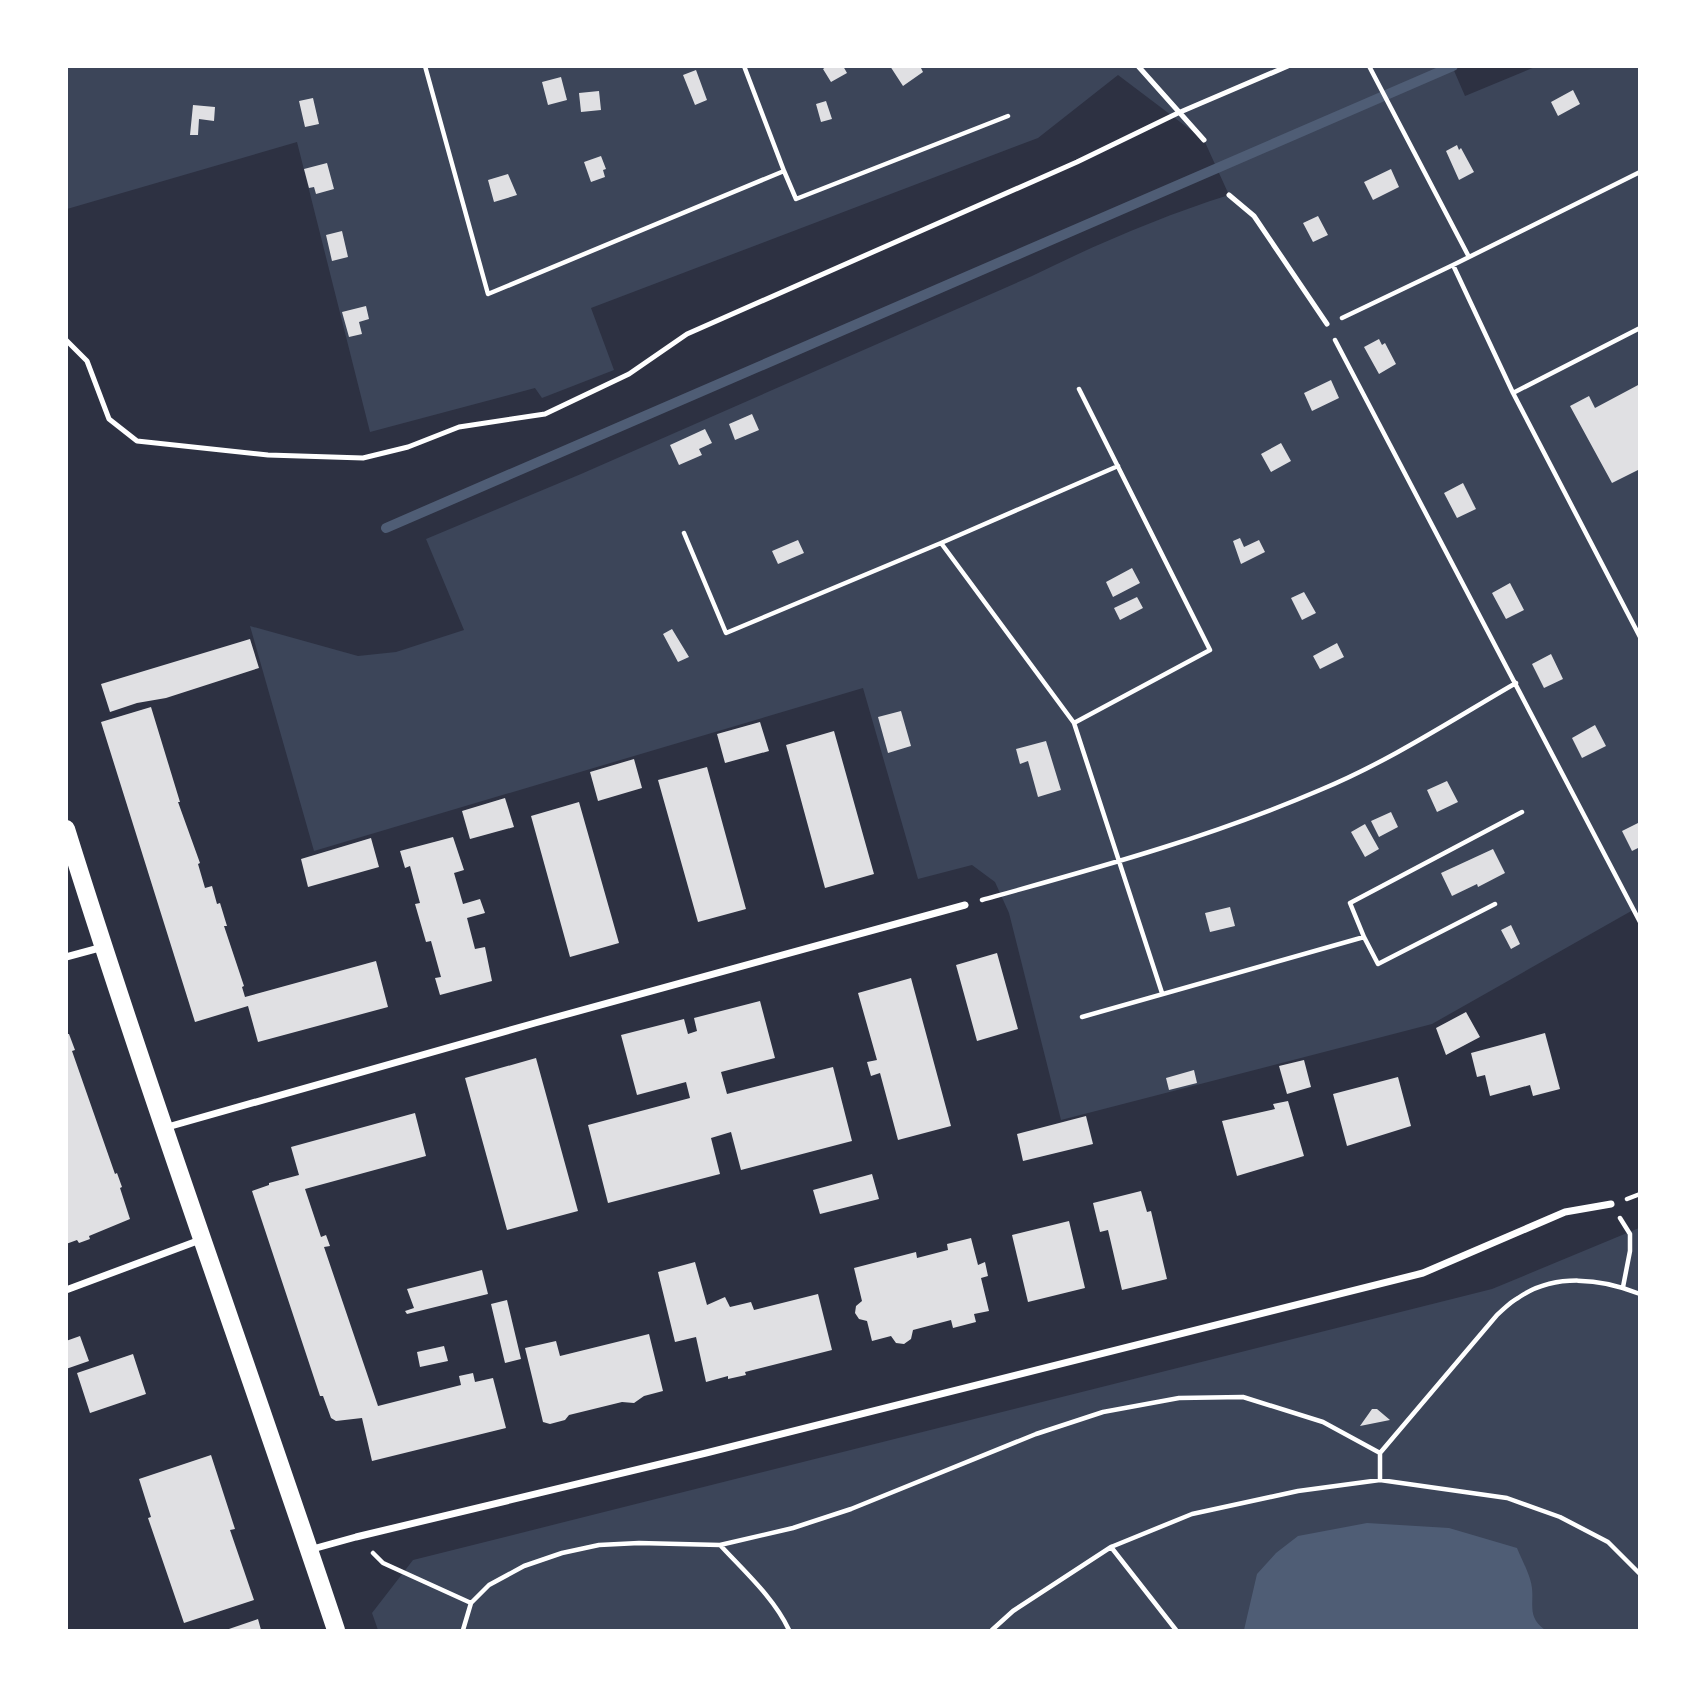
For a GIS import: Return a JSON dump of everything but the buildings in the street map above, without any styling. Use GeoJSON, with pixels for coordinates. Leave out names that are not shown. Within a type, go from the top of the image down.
{"type":"FeatureCollection","features":[{"type":"Feature","properties":{"kind":"main road"},"geometry":{"type":"LineString","coordinates":[[66,829],[163,1128],[252,1379],[336,1630]]}},
{"type":"Feature","properties":{"kind":"street"},"geometry":{"type":"LineString","coordinates":[[163,1128],[964,905]]}},
{"type":"Feature","properties":{"kind":"street"},"geometry":{"type":"LineString","coordinates":[[66,957],[103,947]]}},
{"type":"Feature","properties":{"kind":"street"},"geometry":{"type":"LineString","coordinates":[[309,1550],[1423,1273],[1565,1212],[1611,1204]]}},
{"type":"Feature","properties":{"kind":"street"},"geometry":{"type":"LineString","coordinates":[[66,1290],[202,1240]]}},
{"type":"Feature","properties":{"kind":"lane"},"geometry":{"type":"LineString","coordinates":[[1138,66],[1204,140]]}},
{"type":"Feature","properties":{"kind":"lane"},"geometry":{"type":"LineString","coordinates":[[66,340],[87,361],[109,419],[137,441],[268,455],[363,458],[408,447],[459,426],[545,414],[629,373],[687,334],[1288,66]]}},
{"type":"Feature","properties":{"kind":"lane"},"geometry":{"type":"LineString","coordinates":[[1229,195],[1254,216],[1327,324]]}},
{"type":"Feature","properties":{"kind":"path"},"geometry":{"type":"LineString","coordinates":[[425,66],[488,294],[783,171]]}},
{"type":"Feature","properties":{"kind":"path"},"geometry":{"type":"LineString","coordinates":[[744,66],[796,199],[1008,116]]}},
{"type":"Feature","properties":{"kind":"path"},"geometry":{"type":"LineString","coordinates":[[1370,68],[1469,257]]}},
{"type":"Feature","properties":{"kind":"path"},"geometry":{"type":"LineString","coordinates":[[1640,172],[1327,324],[1640,922]]}},
{"type":"Feature","properties":{"kind":"path"},"geometry":{"type":"LineString","coordinates":[[1453,265],[1513,393],[1640,637]]}},
{"type":"Feature","properties":{"kind":"path"},"geometry":{"type":"LineString","coordinates":[[1513,393],[1640,328]]}},
{"type":"Feature","properties":{"kind":"path"},"geometry":{"type":"LineString","coordinates":[[1074,723],[1210,650],[1079,389]]}},
{"type":"Feature","properties":{"kind":"path"},"geometry":{"type":"LineString","coordinates":[[684,533],[726,633],[1118,466]]}},
{"type":"Feature","properties":{"kind":"path"},"geometry":{"type":"LineString","coordinates":[[941,543],[1074,723],[1161,993]]}},
{"type":"Feature","properties":{"kind":"path"},"geometry":{"type":"LineString","coordinates":[[964,905],[1233,825],[1323,789],[1407,746],[1516,683]]}},
{"type":"Feature","properties":{"kind":"path"},"geometry":{"type":"LineString","coordinates":[[1494,904],[1378,964],[1350,903],[1522,812]]}},
{"type":"Feature","properties":{"kind":"path"},"geometry":{"type":"LineString","coordinates":[[1082,1017],[1364,937]]}},
{"type":"Feature","properties":{"kind":"path"},"geometry":{"type":"LineString","coordinates":[[1611,1204],[1630,1234],[1630,1251],[1623,1287]]}},
{"type":"Feature","properties":{"kind":"path"},"geometry":{"type":"LineString","coordinates":[[1380,1480],[1380,1453],[1497,1315],[1518,1297],[1541,1286],[1566,1280],[1598,1282],[1640,1294]]}},
{"type":"Feature","properties":{"kind":"path"},"geometry":{"type":"LineString","coordinates":[[463,1630],[471,1603],[489,1585],[524,1566],[562,1553],[599,1545],[720,1545],[793,1528],[851,1509],[971,1459],[1092,1416],[1179,1398],[1243,1397],[1323,1422],[1380,1453]]}},
{"type":"Feature","properties":{"kind":"path"},"geometry":{"type":"LineString","coordinates":[[992,1630],[1013,1611],[1111,1547],[1192,1514],[1297,1491],[1380,1480],[1507,1498],[1533,1507],[1560,1517],[1608,1542],[1640,1574]]}},
{"type":"Feature","properties":{"kind":"path"},"geometry":{"type":"LineString","coordinates":[[356,1537],[383,1563],[471,1603]]}},
{"type":"Feature","properties":{"kind":"path"},"geometry":{"type":"LineString","coordinates":[[720,1545],[753,1580],[783,1618],[789,1630]]}},
{"type":"Feature","properties":{"kind":"path"},"geometry":{"type":"LineString","coordinates":[[1111,1547],[1176,1630]]}},
{"type":"Feature","properties":{"kind":"shaded area"},"geometry":{"type":"Polygon","coordinates":[[[1452,66],[1465,96],[1535,67],[1639,67],[1639,922],[1633,910],[1432,1024],[1061,1120],[1009,913],[995,882],[972,865],[918,879],[863,688],[314,851],[250,626],[358,656],[396,652],[464,630],[426,539],[581,474],[1104,242],[1229,195],[1204,140],[1118,75],[1038,138],[591,308],[614,370],[542,398],[535,388],[370,432],[297,142],[67,209],[66,67],[1452,66]]]}},
{"type":"Feature","properties":{"kind":"shaded area"},"geometry":{"type":"Polygon","coordinates":[[[1639,1228],[1639,1630],[378,1630],[372,1613],[413,1560],[1492,1289],[1639,1228]]]}},
{"type":"Feature","properties":{"kind":"shaded area"},"geometry":{"type":"Polygon","coordinates":[[[1367,1523],[1449,1528],[1517,1548],[1530,1579],[1535,1619],[1545,1630],[1244,1630],[1257,1574],[1276,1553],[1298,1536],[1367,1523]]]}},
{"type":"Feature","properties":{"kind":"waterway"},"geometry":{"type":"LineString","coordinates":[[386,528],[1453,66]]}}]}
